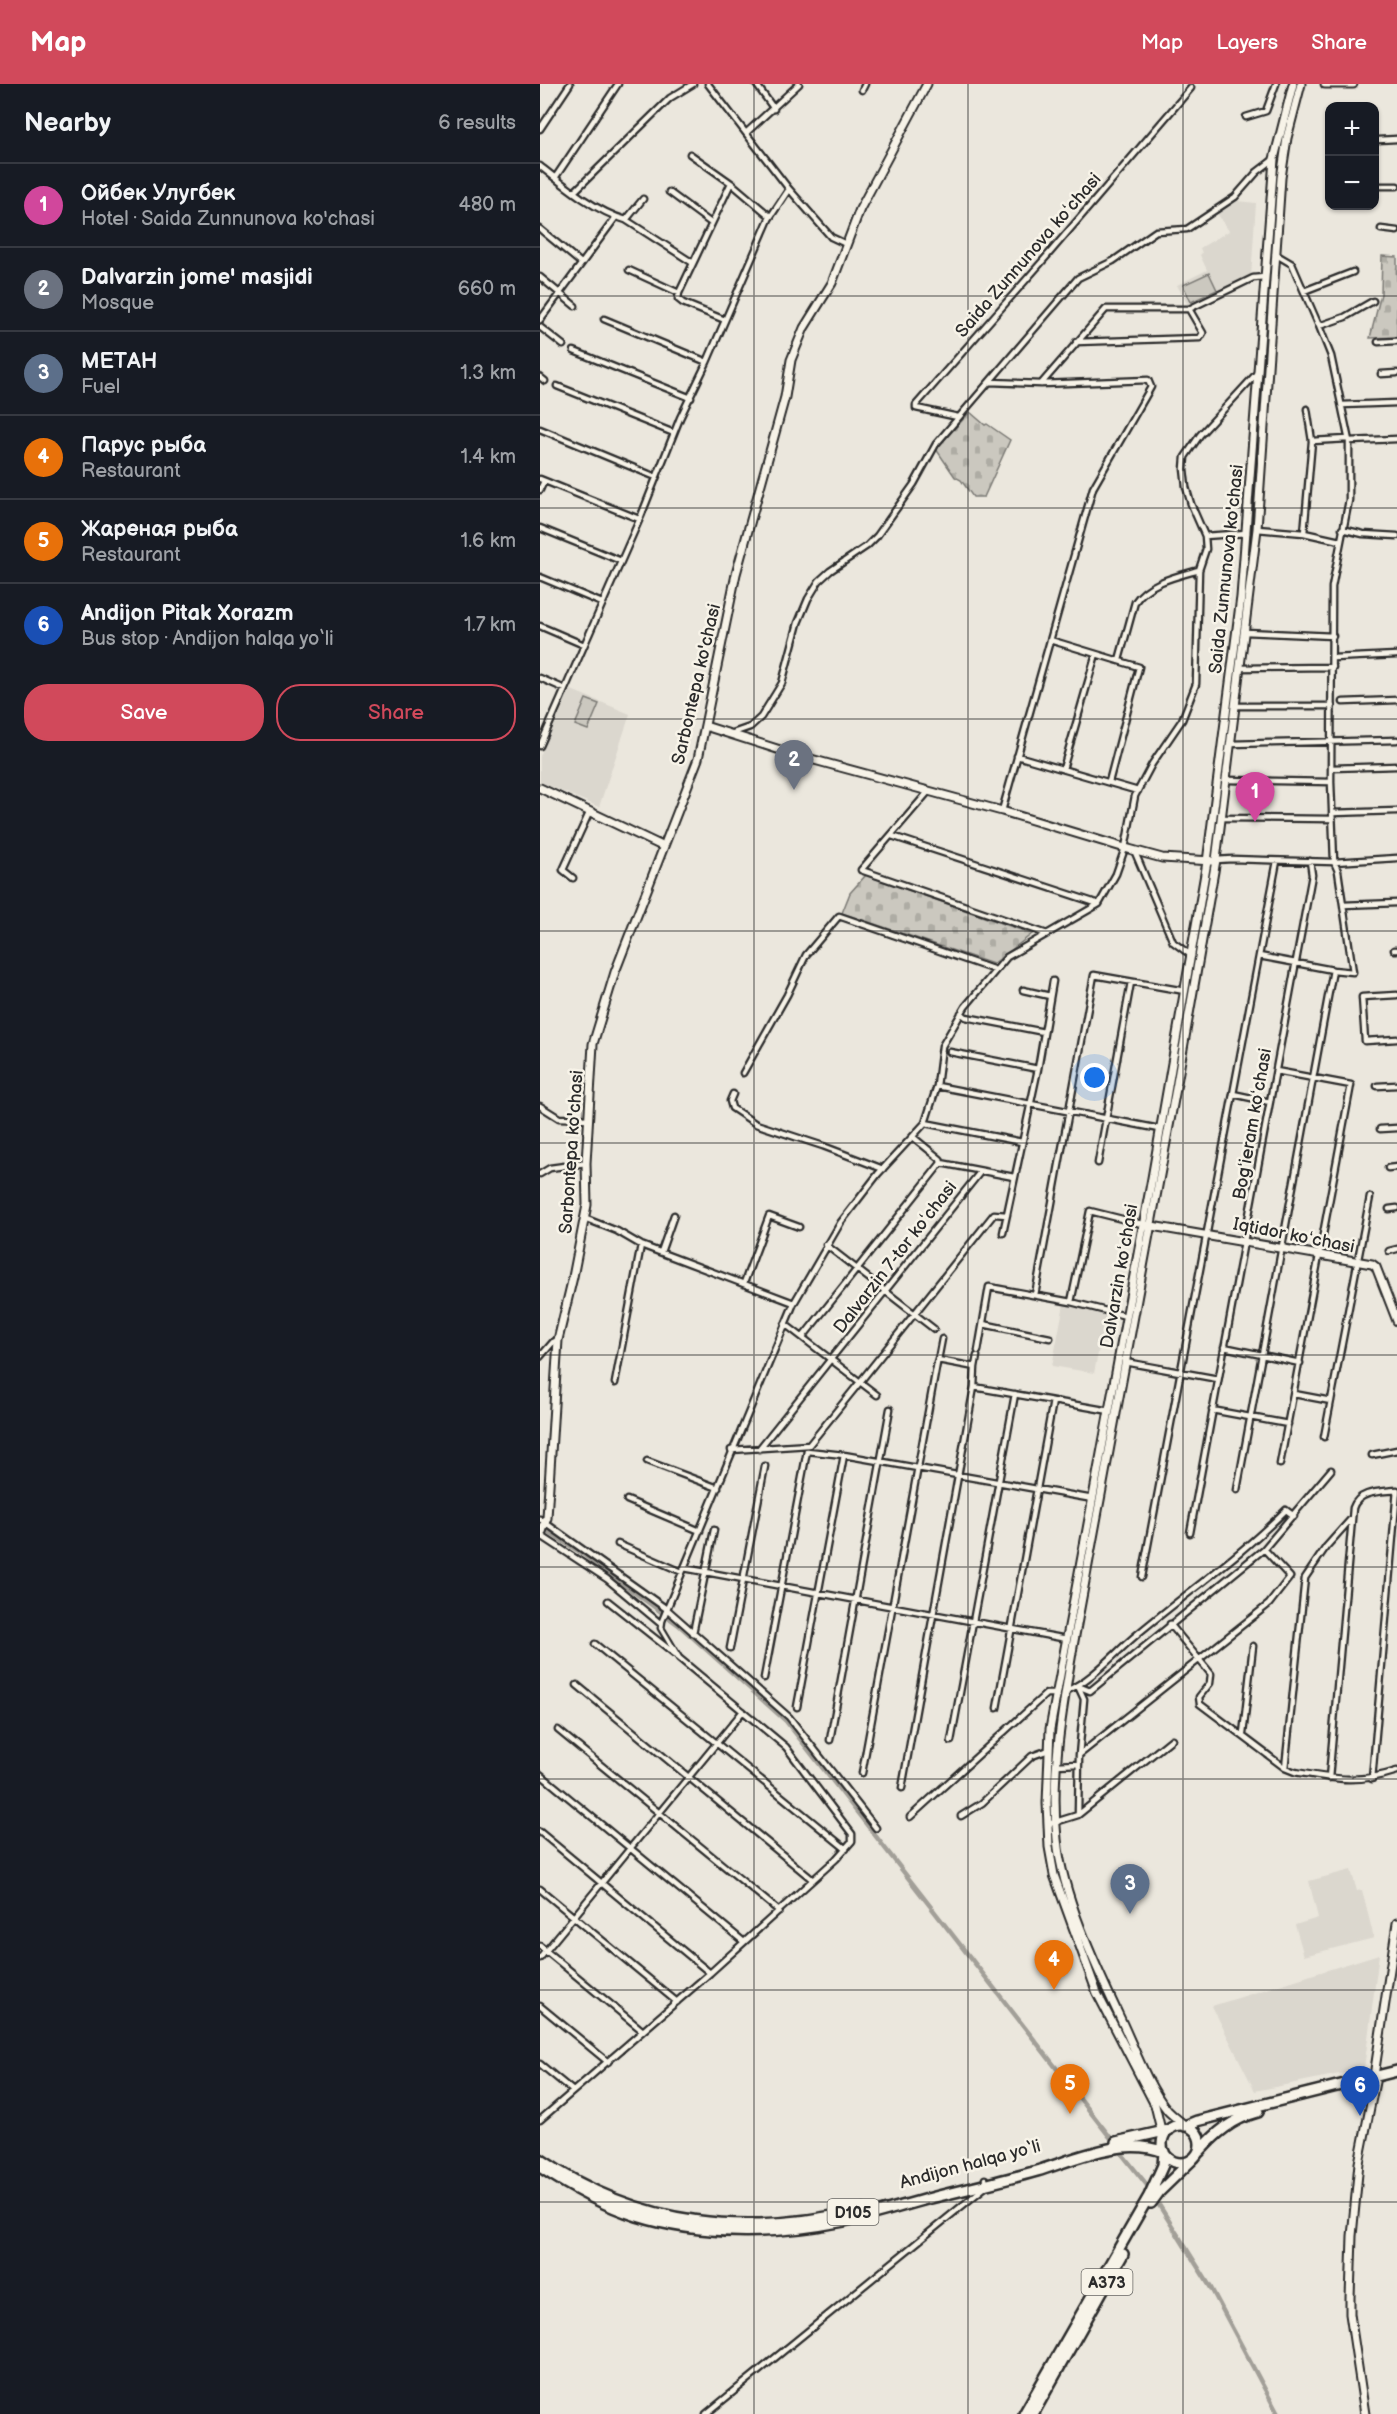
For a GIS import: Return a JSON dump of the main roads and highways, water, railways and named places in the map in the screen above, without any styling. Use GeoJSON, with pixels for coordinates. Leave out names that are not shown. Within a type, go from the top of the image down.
{"type":"FeatureCollection","features":[{"type":"Feature","properties":{"kind":"highway","name":"A373"},"geometry":{"type":"LineString","coordinates":[[1033,2414],[1153,2200],[1225,2126],[1238,2118],[1397,2071]]}},
{"type":"Feature","properties":{"kind":"highway","name":"A373"},"geometry":{"type":"LineString","coordinates":[[1024,2414],[1144,2206],[1160,2173],[1165,2133],[1175,2127],[1197,2121],[1374,2079],[1397,2076]]}},
{"type":"Feature","properties":{"kind":"highway"},"geometry":{"type":"LineString","coordinates":[[1164,2152],[1172,2161],[1178,2163],[1196,2156],[1200,2140],[1197,2134],[1185,2126]]}},
{"type":"Feature","properties":{"kind":"highway","name":"Andijon halqa yo‘li"},"geometry":{"type":"LineString","coordinates":[[540,2159],[597,2192],[638,2209],[685,2219],[772,2224],[861,2211],[986,2182],[1106,2144],[1165,2133]]}},
{"type":"Feature","properties":{"kind":"highway","name":"Andijon halqa yo‘li"},"geometry":{"type":"LineString","coordinates":[[540,2167],[594,2198],[636,2216],[682,2226],[773,2231],[817,2226],[862,2217],[1127,2146],[1146,2147],[1164,2152]]}},
{"type":"Feature","properties":{"kind":"highway"},"geometry":{"type":"LineString","coordinates":[[1146,2147],[1158,2158],[1160,2173]]}},
{"type":"Feature","properties":{"kind":"main road","name":"Sarbontepa ko'chasi"},"geometry":{"type":"LineString","coordinates":[[540,1535],[550,1486],[558,1340],[573,1277],[586,1205],[586,1163],[593,1044],[615,972],[662,846],[698,759],[736,574],[785,397],[791,360],[804,328],[832,283],[846,244],[877,177],[927,84]]}},
{"type":"Feature","properties":{"kind":"main road"},"geometry":{"type":"LineString","coordinates":[[1269,277],[1274,159],[1293,84]]}},
{"type":"Feature","properties":{"kind":"main road"},"geometry":{"type":"LineString","coordinates":[[1269,277],[1274,253],[1284,155],[1301,84]]}},
{"type":"Feature","properties":{"kind":"main road"},"geometry":{"type":"LineString","coordinates":[[1325,84],[1353,84]]}},
{"type":"Feature","properties":{"kind":"main road","name":"Saida Zunnunova ko'chasi"},"geometry":{"type":"LineString","coordinates":[[1216,860],[1257,529],[1269,277]]}},
{"type":"Feature","properties":{"kind":"main road","name":"Saida Zunnunova ko'chasi"},"geometry":{"type":"LineString","coordinates":[[1207,862],[1241,597],[1258,372],[1267,316]]}},
{"type":"Feature","properties":{"kind":"main road"},"geometry":{"type":"LineString","coordinates":[[705,726],[1162,858],[1207,862],[1216,860]]}},
{"type":"Feature","properties":{"kind":"main road"},"geometry":{"type":"LineString","coordinates":[[540,788],[662,846]]}},
{"type":"Feature","properties":{"kind":"main road","name":"Dalvarzin koʻchasi"},"geometry":{"type":"LineString","coordinates":[[1054,1733],[1066,1691],[1111,1424],[1110,1411],[1126,1316],[1157,1171],[1216,860]]}},
{"type":"Feature","properties":{"kind":"main road","name":"Dalvarzin koʻchasi"},"geometry":{"type":"LineString","coordinates":[[1157,1171],[1160,1129],[1207,862]]}},
{"type":"Feature","properties":{"kind":"main road","name":"Dalvarzin koʻchasi"},"geometry":{"type":"LineString","coordinates":[[1054,1733],[1056,1694],[1093,1499],[1125,1362],[1146,1225]]}},
{"type":"Feature","properties":{"kind":"main road","name":"Iqtidor koʻchasi"},"geometry":{"type":"LineString","coordinates":[[1146,1225],[1372,1264],[1376,1268],[1397,1321]]}},
{"type":"Feature","properties":{"kind":"main road"},"geometry":{"type":"LineString","coordinates":[[1054,1733],[1049,1750],[1047,1803],[1072,1901],[1111,1998],[1161,2100],[1185,2126]]}},
{"type":"Feature","properties":{"kind":"main road"},"geometry":{"type":"LineString","coordinates":[[1054,1733],[1056,1765],[1053,1823],[1049,1847],[1056,1880],[1097,1993],[1155,2105],[1165,2133]]}},
{"type":"Feature","properties":{"kind":"main road"},"geometry":{"type":"LineString","coordinates":[[1049,1847],[1058,1846]]}},
{"type":"Feature","properties":{"kind":"main road"},"geometry":{"type":"LineString","coordinates":[[1365,2414],[1350,2314],[1350,2287],[1359,2163],[1397,1923]]}},
{"type":"Feature","properties":{"kind":"waterway"},"geometry":{"type":"LineString","coordinates":[[540,1527],[577,1550],[680,1626],[786,1721],[1110,2137]]}},
{"type":"Feature","properties":{"kind":"waterway"},"geometry":{"type":"LineString","coordinates":[[1122,2154],[1147,2185]]}},
{"type":"Feature","properties":{"kind":"waterway"},"geometry":{"type":"LineString","coordinates":[[1159,2205],[1211,2288],[1278,2414]]}},
{"type":"Feature","properties":{"kind":"place","name":"Dalvarzin jome' masjidi"},"geometry":{"type":"Point","coordinates":[794,790]}},
{"type":"Feature","properties":{"kind":"place","name":"Ойбек Улугбек"},"geometry":{"type":"Point","coordinates":[1255,822]}},
{"type":"Feature","properties":{"kind":"place","name":"МЕТАН"},"geometry":{"type":"Point","coordinates":[1130,1914]}},
{"type":"Feature","properties":{"kind":"place","name":"Парус рыба"},"geometry":{"type":"Point","coordinates":[1054,1990]}},
{"type":"Feature","properties":{"kind":"place","name":"Жареная рыба"},"geometry":{"type":"Point","coordinates":[1070,2114]}},
{"type":"Feature","properties":{"kind":"place","name":"Andijon Pitak Xorazm"},"geometry":{"type":"Point","coordinates":[1360,2116]}}]}
